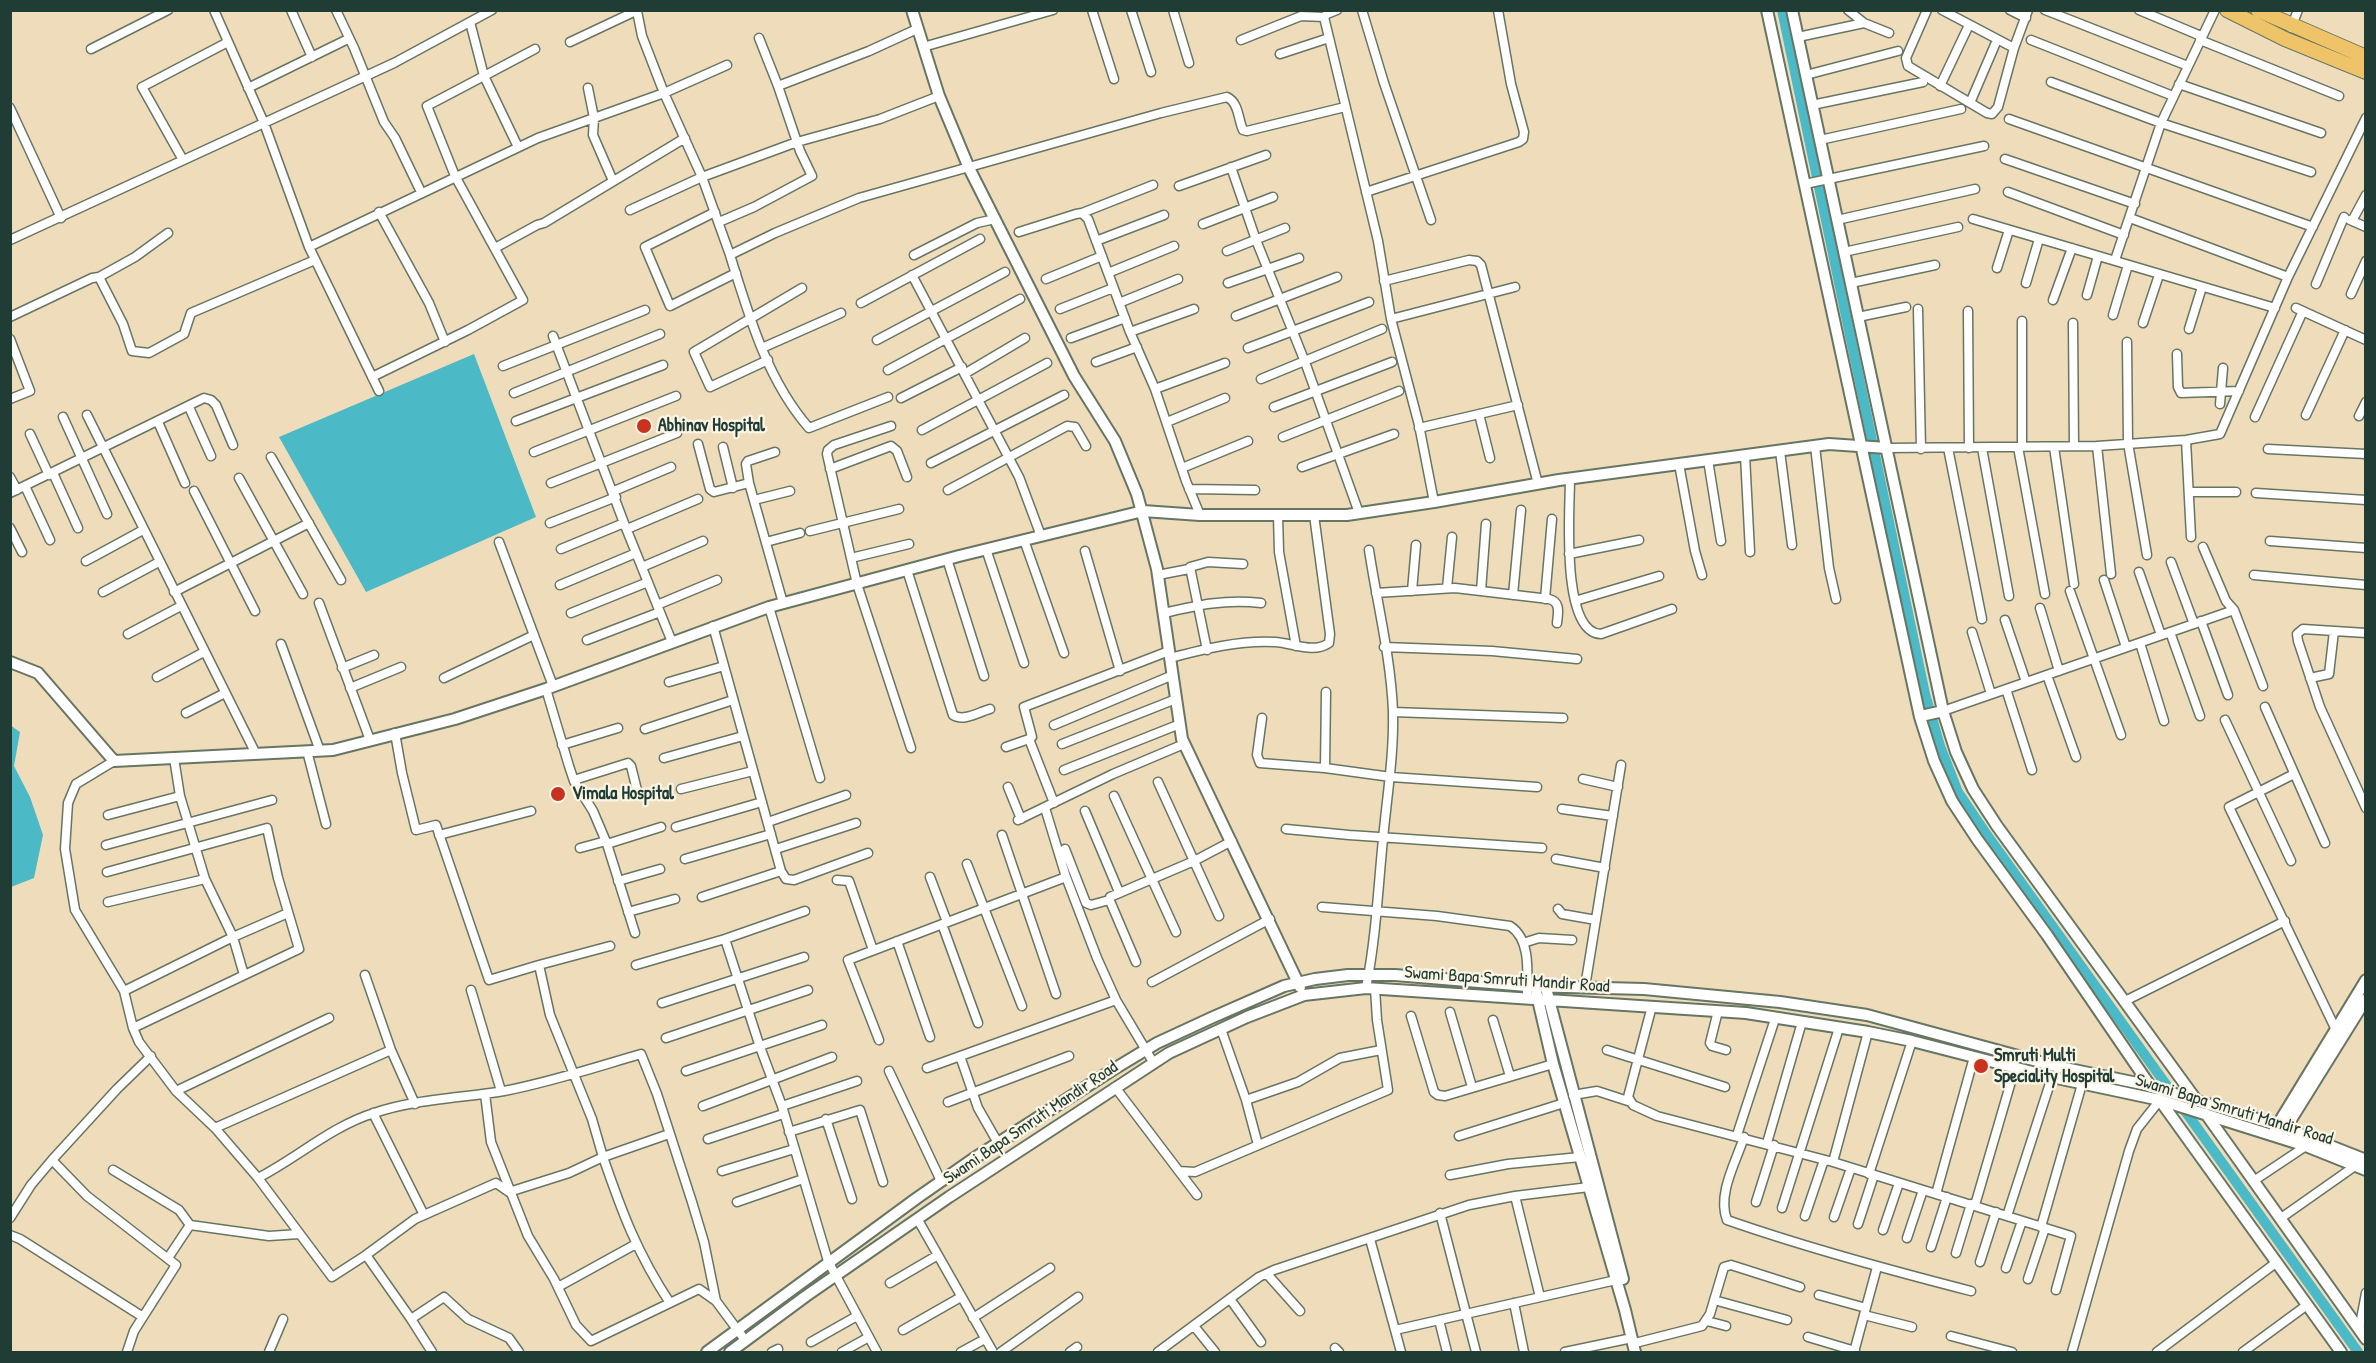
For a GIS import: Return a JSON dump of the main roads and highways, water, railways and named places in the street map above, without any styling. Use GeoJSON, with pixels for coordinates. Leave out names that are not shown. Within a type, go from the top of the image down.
{"type":"FeatureCollection","features":[{"type":"Feature","properties":{"kind":"main road"},"geometry":{"type":"LineString","coordinates":[[2227,10],[2289,32],[2364,54]]}},
{"type":"Feature","properties":{"kind":"main road"},"geometry":{"type":"LineString","coordinates":[[2258,10],[2289,32],[2366,72]]}},
{"type":"Feature","properties":{"kind":"water"},"geometry":{"type":"Polygon","coordinates":[[[474,354],[536,517],[366,592],[279,437],[474,354]]]}},
{"type":"Feature","properties":{"kind":"water"},"geometry":{"type":"Polygon","coordinates":[[[10,725],[20,732],[14,766],[30,797],[43,835],[34,878],[11,887],[10,725]]]}},
{"type":"Feature","properties":{"kind":"waterway"},"geometry":{"type":"LineString","coordinates":[[1782,10],[1925,694],[1940,746],[1958,792],[2358,1352]]}},
{"type":"Feature","properties":{"kind":"place","name":"Abhinav Hospital"},"geometry":{"type":"Point","coordinates":[644,426]}},
{"type":"Feature","properties":{"kind":"place","name":"Vimala Hospital"},"geometry":{"type":"Point","coordinates":[558,794]}},
{"type":"Feature","properties":{"kind":"place","name":"Smruti Multi Speciality Hospital"},"geometry":{"type":"Point","coordinates":[1981,1066]}}]}
